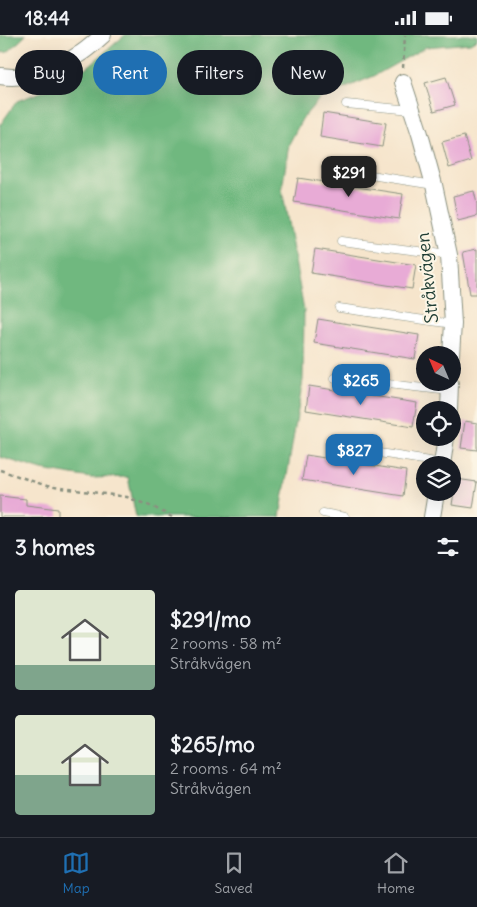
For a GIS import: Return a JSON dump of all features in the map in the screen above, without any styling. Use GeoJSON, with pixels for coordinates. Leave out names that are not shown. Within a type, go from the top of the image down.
{"type":"FeatureCollection","features":[{"type":"Feature","properties":{"kind":"street"},"geometry":{"type":"LineString","coordinates":[[0,77],[8,78],[42,73],[78,55],[103,35]]}},
{"type":"Feature","properties":{"kind":"street","name":"Stråkvägen"},"geometry":{"type":"LineString","coordinates":[[403,82],[434,185],[448,255],[453,324],[452,346]]}},
{"type":"Feature","properties":{"kind":"street"},"geometry":{"type":"LineString","coordinates":[[432,517],[435,501]]}},
{"type":"Feature","properties":{"kind":"lane"},"geometry":{"type":"LineString","coordinates":[[346,105],[412,110]]}},
{"type":"Feature","properties":{"kind":"lane"},"geometry":{"type":"LineString","coordinates":[[326,168],[434,185]]}},
{"type":"Feature","properties":{"kind":"lane"},"geometry":{"type":"LineString","coordinates":[[341,241],[448,255]]}},
{"type":"Feature","properties":{"kind":"lane"},"geometry":{"type":"LineString","coordinates":[[339,308],[453,324]]}},
{"type":"Feature","properties":{"kind":"lane"},"geometry":{"type":"LineString","coordinates":[[335,378],[416,384]]}},
{"type":"Feature","properties":{"kind":"lane"},"geometry":{"type":"LineString","coordinates":[[335,446],[416,460]]}},
{"type":"Feature","properties":{"kind":"lane"},"geometry":{"type":"LineString","coordinates":[[323,513],[345,517]]}},
{"type":"Feature","properties":{"kind":"path"},"geometry":{"type":"LineString","coordinates":[[403,82],[404,35]]}},
{"type":"Feature","properties":{"kind":"path"},"geometry":{"type":"LineString","coordinates":[[0,470],[47,486],[127,497],[172,517]]}},
{"type":"Feature","properties":{"kind":"green space"},"geometry":{"type":"Polygon","coordinates":[[[0,35],[26,35],[8,52],[0,53],[0,35]]]}},
{"type":"Feature","properties":{"kind":"green space"},"geometry":{"type":"Polygon","coordinates":[[[125,35],[477,35],[477,39],[470,43],[426,47],[374,76],[344,89],[344,50],[272,50],[272,95],[329,95],[319,99],[302,119],[289,144],[282,189],[304,311],[303,380],[280,517],[136,517],[128,477],[91,478],[42,470],[0,457],[0,125],[17,101],[33,95],[83,95],[83,69],[93,62],[93,95],[167,95],[167,50],[108,50],[125,35]]]}},
{"type":"Feature","properties":{"kind":"building"},"geometry":{"type":"Polygon","coordinates":[[[446,77],[455,105],[434,111],[425,83],[446,77]]]}},
{"type":"Feature","properties":{"kind":"building"},"geometry":{"type":"Polygon","coordinates":[[[323,113],[386,123],[382,147],[320,137],[323,113]]]}},
{"type":"Feature","properties":{"kind":"building"},"geometry":{"type":"Polygon","coordinates":[[[464,136],[471,161],[449,168],[442,142],[464,136]]]}},
{"type":"Feature","properties":{"kind":"building"},"geometry":{"type":"Polygon","coordinates":[[[298,178],[403,194],[399,219],[294,202],[298,178]]]}},
{"type":"Feature","properties":{"kind":"building"},"geometry":{"type":"Polygon","coordinates":[[[474,191],[477,216],[458,221],[453,196],[474,191]]]}},
{"type":"Feature","properties":{"kind":"building"},"geometry":{"type":"Polygon","coordinates":[[[315,249],[416,265],[412,289],[311,273],[315,249]]]}},
{"type":"Feature","properties":{"kind":"building"},"geometry":{"type":"Polygon","coordinates":[[[477,249],[477,294],[470,294],[463,252],[477,249]]]}},
{"type":"Feature","properties":{"kind":"building"},"geometry":{"type":"Polygon","coordinates":[[[318,319],[419,335],[415,359],[314,343],[318,319]]]}},
{"type":"Feature","properties":{"kind":"building"},"geometry":{"type":"Polygon","coordinates":[[[309,386],[416,403],[413,427],[306,410],[309,386]]]}},
{"type":"Feature","properties":{"kind":"building"},"geometry":{"type":"Polygon","coordinates":[[[465,421],[477,423],[477,450],[461,448],[465,421]]]}},
{"type":"Feature","properties":{"kind":"building"},"geometry":{"type":"Polygon","coordinates":[[[306,455],[406,471],[403,496],[302,480],[306,455]]]}},
{"type":"Feature","properties":{"kind":"building"},"geometry":{"type":"Polygon","coordinates":[[[461,480],[477,482],[473,508],[452,505],[453,501],[461,501],[461,480]]]}},
{"type":"Feature","properties":{"kind":"building"},"geometry":{"type":"Polygon","coordinates":[[[0,496],[26,499],[26,505],[58,509],[58,517],[0,517],[0,496]]]}}]}
